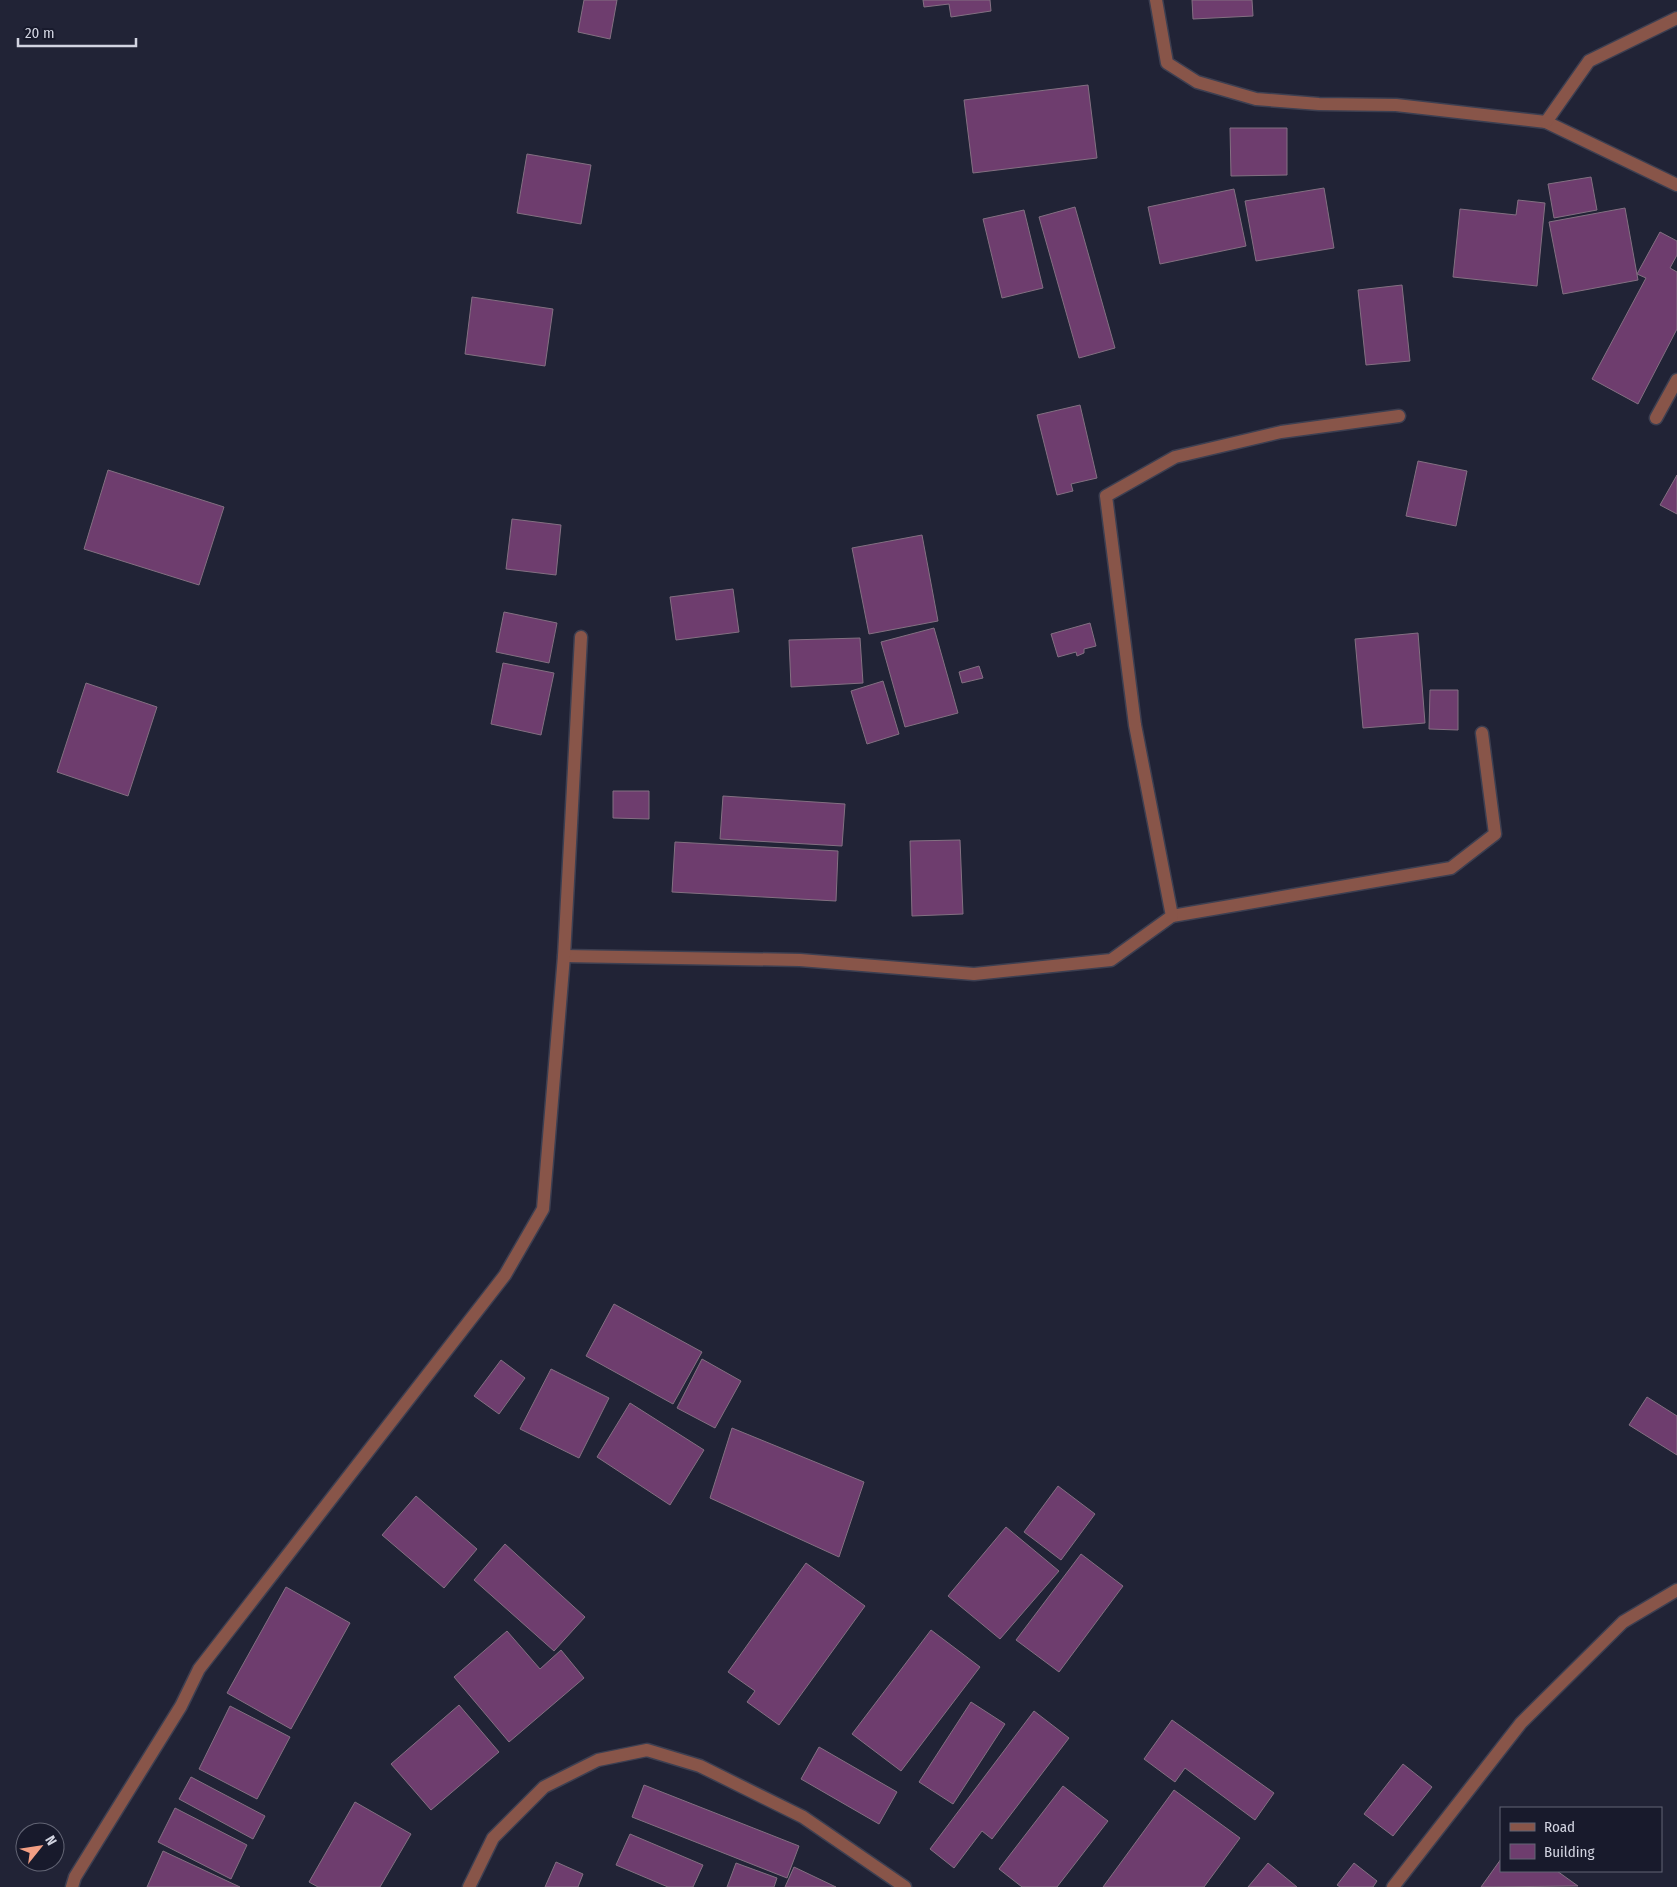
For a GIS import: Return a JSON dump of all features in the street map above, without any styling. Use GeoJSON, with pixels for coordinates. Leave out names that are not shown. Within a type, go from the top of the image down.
{"type":"FeatureCollection","features":[{"type":"Feature","properties":{"kind":"street"},"geometry":{"type":"LineString","coordinates":[[1156,0],[1167,63],[1197,82],[1256,99],[1320,104],[1396,105],[1546,122],[1677,185]]}},
{"type":"Feature","properties":{"kind":"street"},"geometry":{"type":"LineString","coordinates":[[1546,122],[1589,61],[1677,18]]}},
{"type":"Feature","properties":{"kind":"street"},"geometry":{"type":"LineString","coordinates":[[1656,418],[1677,380]]}},
{"type":"Feature","properties":{"kind":"street"},"geometry":{"type":"LineString","coordinates":[[1172,916],[1135,725],[1106,496],[1175,457],[1281,432],[1399,416]]}},
{"type":"Feature","properties":{"kind":"street"},"geometry":{"type":"LineString","coordinates":[[72,1887],[75,1876],[180,1706],[199,1669],[506,1275],[543,1209],[564,956],[581,637]]}},
{"type":"Feature","properties":{"kind":"street"},"geometry":{"type":"LineString","coordinates":[[564,956],[800,960],[974,974],[1111,960],[1172,916],[1451,868],[1495,834],[1482,733]]}},
{"type":"Feature","properties":{"kind":"street"},"geometry":{"type":"LineString","coordinates":[[1393,1887],[1521,1723],[1623,1622],[1677,1590]]}},
{"type":"Feature","properties":{"kind":"street"},"geometry":{"type":"LineString","coordinates":[[470,1887],[493,1838],[544,1787],[598,1760],[647,1750],[700,1766],[803,1817],[905,1887]]}},
{"type":"Feature","properties":{"kind":"building"},"geometry":{"type":"Polygon","coordinates":[[[584,0],[617,0],[610,39],[578,32],[584,0]]]}},
{"type":"Feature","properties":{"kind":"building"},"geometry":{"type":"Polygon","coordinates":[[[923,0],[990,0],[991,11],[951,17],[949,4],[924,7],[923,0]]]}},
{"type":"Feature","properties":{"kind":"building"},"geometry":{"type":"Polygon","coordinates":[[[1192,0],[1252,0],[1253,16],[1193,19],[1192,0]]]}},
{"type":"Feature","properties":{"kind":"building"},"geometry":{"type":"Polygon","coordinates":[[[1088,85],[1097,158],[973,173],[964,100],[1088,85]]]}},
{"type":"Feature","properties":{"kind":"building"},"geometry":{"type":"Polygon","coordinates":[[[1230,128],[1287,128],[1287,175],[1231,176],[1230,128]]]}},
{"type":"Feature","properties":{"kind":"building"},"geometry":{"type":"Polygon","coordinates":[[[527,154],[591,165],[581,224],[517,213],[527,154]]]}},
{"type":"Feature","properties":{"kind":"building"},"geometry":{"type":"Polygon","coordinates":[[[1591,177],[1597,210],[1554,218],[1548,184],[1591,177]]]}},
{"type":"Feature","properties":{"kind":"building"},"geometry":{"type":"Polygon","coordinates":[[[1324,188],[1334,248],[1256,261],[1245,201],[1324,188]]]}},
{"type":"Feature","properties":{"kind":"building"},"geometry":{"type":"Polygon","coordinates":[[[1234,189],[1246,246],[1160,264],[1148,207],[1234,189]]]}},
{"type":"Feature","properties":{"kind":"building"},"geometry":{"type":"Polygon","coordinates":[[[1518,200],[1545,203],[1537,286],[1453,277],[1460,209],[1516,215],[1518,200]]]}},
{"type":"Feature","properties":{"kind":"building"},"geometry":{"type":"Polygon","coordinates":[[[1075,207],[1115,348],[1079,358],[1039,217],[1075,207]]]}},
{"type":"Feature","properties":{"kind":"building"},"geometry":{"type":"Polygon","coordinates":[[[1625,208],[1638,280],[1563,294],[1549,222],[1625,208]]]}},
{"type":"Feature","properties":{"kind":"building"},"geometry":{"type":"Polygon","coordinates":[[[1024,210],[1043,288],[1002,298],[983,219],[1024,210]]]}},
{"type":"Feature","properties":{"kind":"building"},"geometry":{"type":"Polygon","coordinates":[[[1660,232],[1677,241],[1677,255],[1670,268],[1677,272],[1677,329],[1638,404],[1592,379],[1646,278],[1637,274],[1660,232]]]}},
{"type":"Feature","properties":{"kind":"building"},"geometry":{"type":"Polygon","coordinates":[[[1402,285],[1410,361],[1366,365],[1358,290],[1402,285]]]}},
{"type":"Feature","properties":{"kind":"building"},"geometry":{"type":"Polygon","coordinates":[[[472,297],[553,309],[545,366],[465,354],[472,297]]]}},
{"type":"Feature","properties":{"kind":"building"},"geometry":{"type":"Polygon","coordinates":[[[1080,405],[1097,478],[1071,484],[1073,491],[1057,495],[1037,415],[1080,405]]]}},
{"type":"Feature","properties":{"kind":"building"},"geometry":{"type":"Polygon","coordinates":[[[1418,461],[1467,471],[1456,526],[1406,516],[1418,461]]]}},
{"type":"Feature","properties":{"kind":"building"},"geometry":{"type":"Polygon","coordinates":[[[108,470],[224,507],[199,585],[84,549],[108,470]]]}},
{"type":"Feature","properties":{"kind":"building"},"geometry":{"type":"Polygon","coordinates":[[[1677,475],[1677,514],[1660,505],[1677,475]]]}},
{"type":"Feature","properties":{"kind":"building"},"geometry":{"type":"Polygon","coordinates":[[[512,519],[561,525],[556,575],[506,569],[512,519]]]}},
{"type":"Feature","properties":{"kind":"building"},"geometry":{"type":"Polygon","coordinates":[[[922,535],[938,621],[869,634],[852,548],[922,535]]]}},
{"type":"Feature","properties":{"kind":"building"},"geometry":{"type":"Polygon","coordinates":[[[733,589],[739,632],[676,640],[670,597],[733,589]]]}},
{"type":"Feature","properties":{"kind":"building"},"geometry":{"type":"Polygon","coordinates":[[[504,612],[557,623],[549,663],[496,652],[504,612]]]}},
{"type":"Feature","properties":{"kind":"building"},"geometry":{"type":"Polygon","coordinates":[[[1090,623],[1096,646],[1084,649],[1084,653],[1077,656],[1076,652],[1058,657],[1051,634],[1090,623]]]}},
{"type":"Feature","properties":{"kind":"building"},"geometry":{"type":"Polygon","coordinates":[[[934,628],[958,713],[905,727],[881,642],[934,628]]]}},
{"type":"Feature","properties":{"kind":"building"},"geometry":{"type":"Polygon","coordinates":[[[1418,633],[1425,723],[1363,728],[1355,639],[1418,633]]]}},
{"type":"Feature","properties":{"kind":"building"},"geometry":{"type":"Polygon","coordinates":[[[860,638],[863,683],[791,687],[789,640],[860,638]]]}},
{"type":"Feature","properties":{"kind":"building"},"geometry":{"type":"Polygon","coordinates":[[[503,663],[554,673],[541,735],[491,724],[503,663]]]}},
{"type":"Feature","properties":{"kind":"building"},"geometry":{"type":"Polygon","coordinates":[[[979,666],[983,678],[962,683],[959,672],[979,666]]]}},
{"type":"Feature","properties":{"kind":"building"},"geometry":{"type":"Polygon","coordinates":[[[883,681],[899,734],[867,744],[851,691],[883,681]]]}},
{"type":"Feature","properties":{"kind":"building"},"geometry":{"type":"Polygon","coordinates":[[[86,683],[157,707],[128,796],[57,772],[86,683]]]}},
{"type":"Feature","properties":{"kind":"building"},"geometry":{"type":"Polygon","coordinates":[[[1430,690],[1458,690],[1458,730],[1429,729],[1430,690]]]}},
{"type":"Feature","properties":{"kind":"building"},"geometry":{"type":"Polygon","coordinates":[[[613,791],[649,791],[649,819],[613,818],[613,791]]]}},
{"type":"Feature","properties":{"kind":"building"},"geometry":{"type":"Polygon","coordinates":[[[723,796],[845,804],[842,846],[720,839],[723,796]]]}},
{"type":"Feature","properties":{"kind":"building"},"geometry":{"type":"Polygon","coordinates":[[[960,840],[963,914],[912,916],[910,841],[960,840]]]}},
{"type":"Feature","properties":{"kind":"building"},"geometry":{"type":"Polygon","coordinates":[[[675,842],[838,851],[836,901],[672,892],[675,842]]]}},
{"type":"Feature","properties":{"kind":"building"},"geometry":{"type":"Polygon","coordinates":[[[614,1304],[702,1352],[673,1404],[586,1356],[614,1304]]]}},
{"type":"Feature","properties":{"kind":"building"},"geometry":{"type":"Polygon","coordinates":[[[702,1359],[741,1381],[715,1428],[677,1408],[702,1359]]]}},
{"type":"Feature","properties":{"kind":"building"},"geometry":{"type":"Polygon","coordinates":[[[501,1360],[525,1378],[499,1414],[474,1396],[501,1360]]]}},
{"type":"Feature","properties":{"kind":"building"},"geometry":{"type":"Polygon","coordinates":[[[551,1369],[609,1398],[579,1458],[520,1429],[551,1369]]]}},
{"type":"Feature","properties":{"kind":"building"},"geometry":{"type":"Polygon","coordinates":[[[1647,1397],[1677,1416],[1677,1455],[1629,1425],[1647,1397]]]}},
{"type":"Feature","properties":{"kind":"building"},"geometry":{"type":"Polygon","coordinates":[[[630,1403],[704,1450],[670,1505],[597,1457],[630,1403]]]}},
{"type":"Feature","properties":{"kind":"building"},"geometry":{"type":"Polygon","coordinates":[[[732,1428],[864,1482],[839,1557],[710,1498],[732,1428]]]}},
{"type":"Feature","properties":{"kind":"building"},"geometry":{"type":"Polygon","coordinates":[[[1058,1486],[1095,1514],[1061,1560],[1024,1532],[1058,1486]]]}},
{"type":"Feature","properties":{"kind":"building"},"geometry":{"type":"Polygon","coordinates":[[[416,1496],[477,1549],[444,1588],[382,1535],[416,1496]]]}},
{"type":"Feature","properties":{"kind":"building"},"geometry":{"type":"Polygon","coordinates":[[[1006,1527],[1059,1571],[1000,1639],[948,1596],[1006,1527]]]}},
{"type":"Feature","properties":{"kind":"building"},"geometry":{"type":"Polygon","coordinates":[[[505,1544],[585,1617],[554,1651],[474,1580],[505,1544]]]}},
{"type":"Feature","properties":{"kind":"building"},"geometry":{"type":"Polygon","coordinates":[[[1081,1554],[1123,1586],[1059,1672],[1016,1640],[1081,1554]]]}},
{"type":"Feature","properties":{"kind":"building"},"geometry":{"type":"Polygon","coordinates":[[[806,1563],[865,1606],[779,1725],[747,1702],[755,1691],[728,1672],[806,1563]]]}},
{"type":"Feature","properties":{"kind":"building"},"geometry":{"type":"Polygon","coordinates":[[[286,1587],[350,1623],[291,1729],[227,1693],[286,1587]]]}},
{"type":"Feature","properties":{"kind":"building"},"geometry":{"type":"Polygon","coordinates":[[[931,1630],[980,1667],[901,1771],[852,1734],[931,1630]]]}},
{"type":"Feature","properties":{"kind":"building"},"geometry":{"type":"Polygon","coordinates":[[[507,1631],[540,1669],[561,1650],[584,1678],[509,1742],[454,1677],[507,1631]]]}},
{"type":"Feature","properties":{"kind":"building"},"geometry":{"type":"Polygon","coordinates":[[[971,1702],[1005,1724],[953,1804],[919,1782],[971,1702]]]}},
{"type":"Feature","properties":{"kind":"building"},"geometry":{"type":"Polygon","coordinates":[[[459,1705],[499,1752],[431,1810],[391,1764],[459,1705]]]}},
{"type":"Feature","properties":{"kind":"building"},"geometry":{"type":"Polygon","coordinates":[[[230,1706],[290,1737],[257,1799],[199,1769],[230,1706]]]}},
{"type":"Feature","properties":{"kind":"building"},"geometry":{"type":"Polygon","coordinates":[[[1034,1711],[1069,1738],[992,1839],[982,1831],[954,1868],[930,1849],[1034,1711]]]}},
{"type":"Feature","properties":{"kind":"building"},"geometry":{"type":"Polygon","coordinates":[[[1172,1720],[1274,1793],[1255,1820],[1185,1768],[1175,1782],[1144,1759],[1172,1720]]]}},
{"type":"Feature","properties":{"kind":"building"},"geometry":{"type":"Polygon","coordinates":[[[819,1747],[897,1792],[879,1824],[801,1779],[819,1747]]]}},
{"type":"Feature","properties":{"kind":"building"},"geometry":{"type":"Polygon","coordinates":[[[1403,1764],[1432,1787],[1393,1836],[1364,1814],[1403,1764]]]}},
{"type":"Feature","properties":{"kind":"building"},"geometry":{"type":"Polygon","coordinates":[[[191,1777],[265,1816],[253,1839],[179,1799],[191,1777]]]}},
{"type":"Feature","properties":{"kind":"building"},"geometry":{"type":"Polygon","coordinates":[[[644,1785],[799,1846],[787,1878],[632,1817],[644,1785]]]}},
{"type":"Feature","properties":{"kind":"building"},"geometry":{"type":"Polygon","coordinates":[[[1063,1786],[1108,1821],[1057,1887],[1022,1887],[999,1869],[1063,1786]]]}},
{"type":"Feature","properties":{"kind":"building"},"geometry":{"type":"Polygon","coordinates":[[[1174,1790],[1240,1838],[1204,1887],[1103,1887],[1174,1790]]]}},
{"type":"Feature","properties":{"kind":"building"},"geometry":{"type":"Polygon","coordinates":[[[355,1802],[411,1834],[380,1887],[318,1887],[309,1882],[355,1802]]]}},
{"type":"Feature","properties":{"kind":"building"},"geometry":{"type":"Polygon","coordinates":[[[175,1808],[247,1845],[231,1879],[158,1842],[175,1808]]]}},
{"type":"Feature","properties":{"kind":"building"},"geometry":{"type":"Polygon","coordinates":[[[630,1834],[703,1865],[693,1887],[668,1887],[616,1865],[630,1834]]]}},
{"type":"Feature","properties":{"kind":"building"},"geometry":{"type":"Polygon","coordinates":[[[163,1851],[240,1887],[147,1887],[163,1851]]]}},
{"type":"Feature","properties":{"kind":"building"},"geometry":{"type":"Polygon","coordinates":[[[1500,1860],[1500,1872],[1558,1872],[1578,1886],[1481,1887],[1500,1860]]]}},
{"type":"Feature","properties":{"kind":"building"},"geometry":{"type":"Polygon","coordinates":[[[556,1862],[583,1874],[578,1887],[545,1887],[556,1862]]]}},
{"type":"Feature","properties":{"kind":"building"},"geometry":{"type":"Polygon","coordinates":[[[736,1863],[777,1878],[774,1887],[727,1887],[736,1863]]]}},
{"type":"Feature","properties":{"kind":"building"},"geometry":{"type":"Polygon","coordinates":[[[1268,1863],[1297,1887],[1248,1887],[1268,1863]]]}},
{"type":"Feature","properties":{"kind":"building"},"geometry":{"type":"Polygon","coordinates":[[[1354,1863],[1377,1881],[1373,1887],[1340,1887],[1337,1885],[1354,1863]]]}},
{"type":"Feature","properties":{"kind":"building"},"geometry":{"type":"Polygon","coordinates":[[[794,1867],[836,1887],[785,1887],[794,1867]]]}}]}
